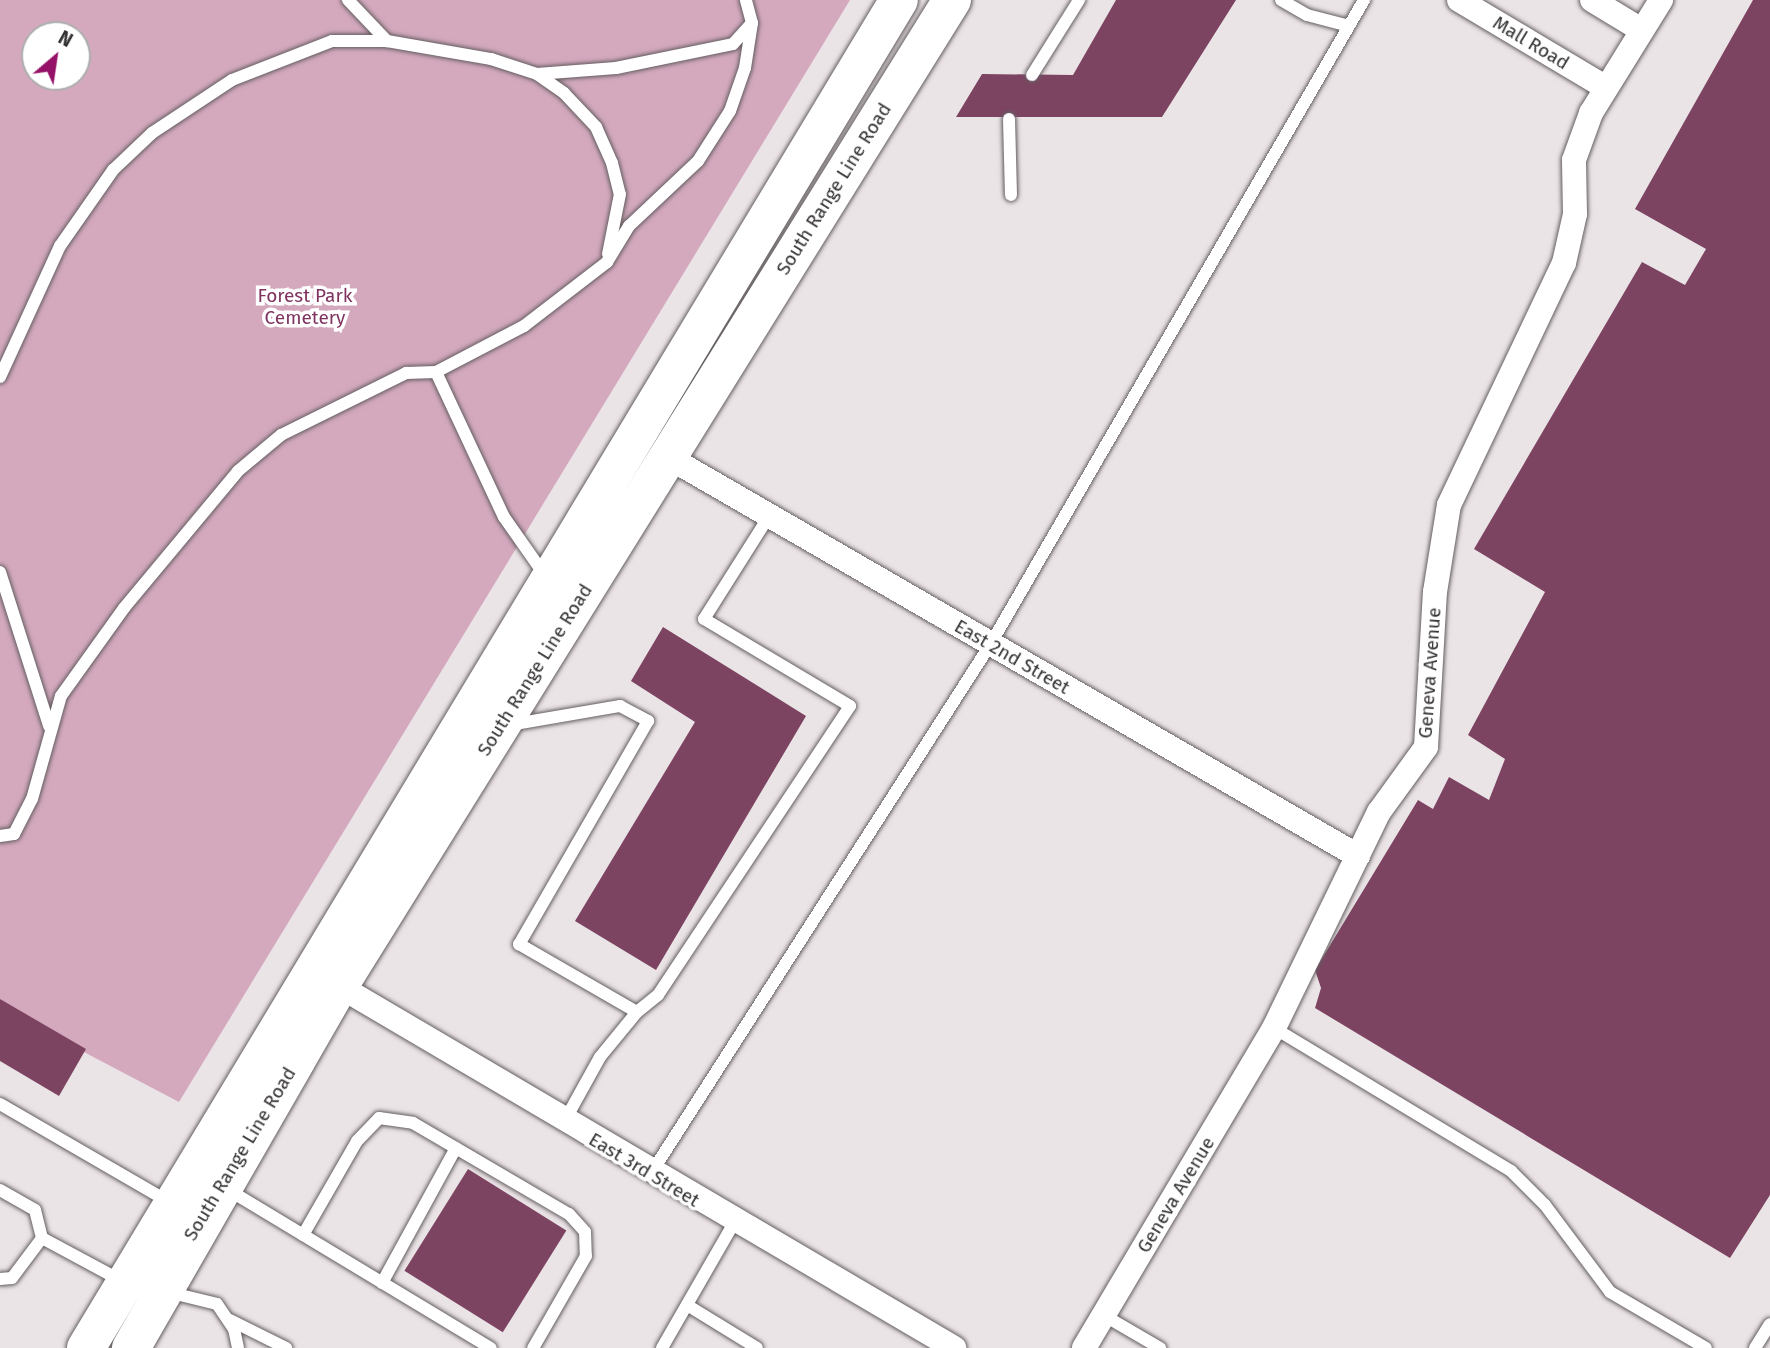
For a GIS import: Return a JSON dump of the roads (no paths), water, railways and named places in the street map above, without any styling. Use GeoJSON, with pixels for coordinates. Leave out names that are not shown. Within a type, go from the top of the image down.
{"type":"FeatureCollection","features":[{"type":"Feature","properties":{"kind":"main road","name":"South Range Line Road"},"geometry":{"type":"LineString","coordinates":[[131,1348],[142,1287],[173,1204],[899,0]]}},
{"type":"Feature","properties":{"kind":"main road","name":"South Range Line Road"},"geometry":{"type":"LineString","coordinates":[[86,1348],[142,1287],[221,1185],[339,986],[952,0]]}},
{"type":"Feature","properties":{"kind":"street","name":"Mall Road"},"geometry":{"type":"LineString","coordinates":[[1459,0],[1603,86]]}},
{"type":"Feature","properties":{"kind":"street"},"geometry":{"type":"LineString","coordinates":[[1592,0],[1638,28]]}},
{"type":"Feature","properties":{"kind":"street","name":"Geneva Avenue"},"geometry":{"type":"LineString","coordinates":[[1084,1348],[1274,1028],[1379,812],[1426,747],[1435,592],[1449,505],[1564,263],[1574,214],[1574,160],[1603,86],[1638,28],[1661,0]]}},
{"type":"Feature","properties":{"kind":"street","name":"East 2nd Street"},"geometry":{"type":"LineString","coordinates":[[668,457],[1358,856]]}},
{"type":"Feature","properties":{"kind":"street","name":"East 3rd Street"},"geometry":{"type":"LineString","coordinates":[[339,986],[650,1175],[954,1348]]}},
{"type":"Feature","properties":{"kind":"lane"},"geometry":{"type":"LineString","coordinates":[[348,0],[387,41]]}},
{"type":"Feature","properties":{"kind":"lane"},"geometry":{"type":"LineString","coordinates":[[0,836],[14,834],[32,799],[49,726],[61,696],[124,608],[238,471],[281,435],[406,373],[436,372],[524,326],[607,262],[629,226],[698,161],[730,111],[752,23],[746,0]]}},
{"type":"Feature","properties":{"kind":"lane"},"geometry":{"type":"LineString","coordinates":[[1032,75],[1079,0]]}},
{"type":"Feature","properties":{"kind":"lane"},"geometry":{"type":"LineString","coordinates":[[1282,0],[1307,15],[1349,26]]}},
{"type":"Feature","properties":{"kind":"lane"},"geometry":{"type":"LineString","coordinates":[[650,1175],[990,645],[1364,0]]}},
{"type":"Feature","properties":{"kind":"lane"},"geometry":{"type":"LineString","coordinates":[[0,377],[60,246],[113,170],[152,133],[232,79],[332,41],[387,41],[491,59],[537,74],[615,68],[733,44],[752,23]]}},
{"type":"Feature","properties":{"kind":"lane"},"geometry":{"type":"LineString","coordinates":[[537,74],[596,127],[612,163],[620,194],[607,262]]}},
{"type":"Feature","properties":{"kind":"lane"},"geometry":{"type":"LineString","coordinates":[[1009,120],[1011,195]]}},
{"type":"Feature","properties":{"kind":"lane"},"geometry":{"type":"LineString","coordinates":[[436,372],[504,517],[549,581]]}},
{"type":"Feature","properties":{"kind":"lane"},"geometry":{"type":"LineString","coordinates":[[564,1122],[600,1057],[637,1012],[658,995],[850,706],[704,619],[769,516]]}},
{"type":"Feature","properties":{"kind":"lane"},"geometry":{"type":"LineString","coordinates":[[0,572],[49,726]]}},
{"type":"Feature","properties":{"kind":"lane"},"geometry":{"type":"LineString","coordinates":[[500,727],[620,706],[648,721],[519,944],[637,1012]]}},
{"type":"Feature","properties":{"kind":"lane"},"geometry":{"type":"LineString","coordinates":[[1274,1028],[1511,1171],[1545,1205],[1610,1292],[1706,1348]]}},
{"type":"Feature","properties":{"kind":"lane"},"geometry":{"type":"LineString","coordinates":[[0,1104],[173,1204]]}},
{"type":"Feature","properties":{"kind":"lane"},"geometry":{"type":"LineString","coordinates":[[303,1235],[357,1141],[379,1118],[413,1123],[569,1214],[585,1232],[586,1256],[533,1348]]}},
{"type":"Feature","properties":{"kind":"lane"},"geometry":{"type":"LineString","coordinates":[[382,1283],[456,1148]]}},
{"type":"Feature","properties":{"kind":"lane"},"geometry":{"type":"LineString","coordinates":[[221,1185],[491,1348]]}},
{"type":"Feature","properties":{"kind":"lane"},"geometry":{"type":"LineString","coordinates":[[0,1190],[35,1210],[42,1238],[142,1287],[191,1293],[217,1304],[228,1319],[238,1348]]}},
{"type":"Feature","properties":{"kind":"lane"},"geometry":{"type":"LineString","coordinates":[[663,1348],[734,1223]]}},
{"type":"Feature","properties":{"kind":"lane"},"geometry":{"type":"LineString","coordinates":[[0,1279],[12,1278],[42,1238]]}},
{"type":"Feature","properties":{"kind":"lane"},"geometry":{"type":"LineString","coordinates":[[687,1304],[757,1348]]}},
{"type":"Feature","properties":{"kind":"lane"},"geometry":{"type":"LineString","coordinates":[[1105,1316],[1160,1348]]}},
{"type":"Feature","properties":{"kind":"lane"},"geometry":{"type":"LineString","coordinates":[[228,1319],[286,1348]]}},
{"type":"Feature","properties":{"kind":"lane"},"geometry":{"type":"LineString","coordinates":[[1755,1348],[1770,1324]]}},
{"type":"Feature","properties":{"kind":"park label","name":"Forest Park Cemetery"},"geometry":{"type":"Point","coordinates":[305,307]}}]}
